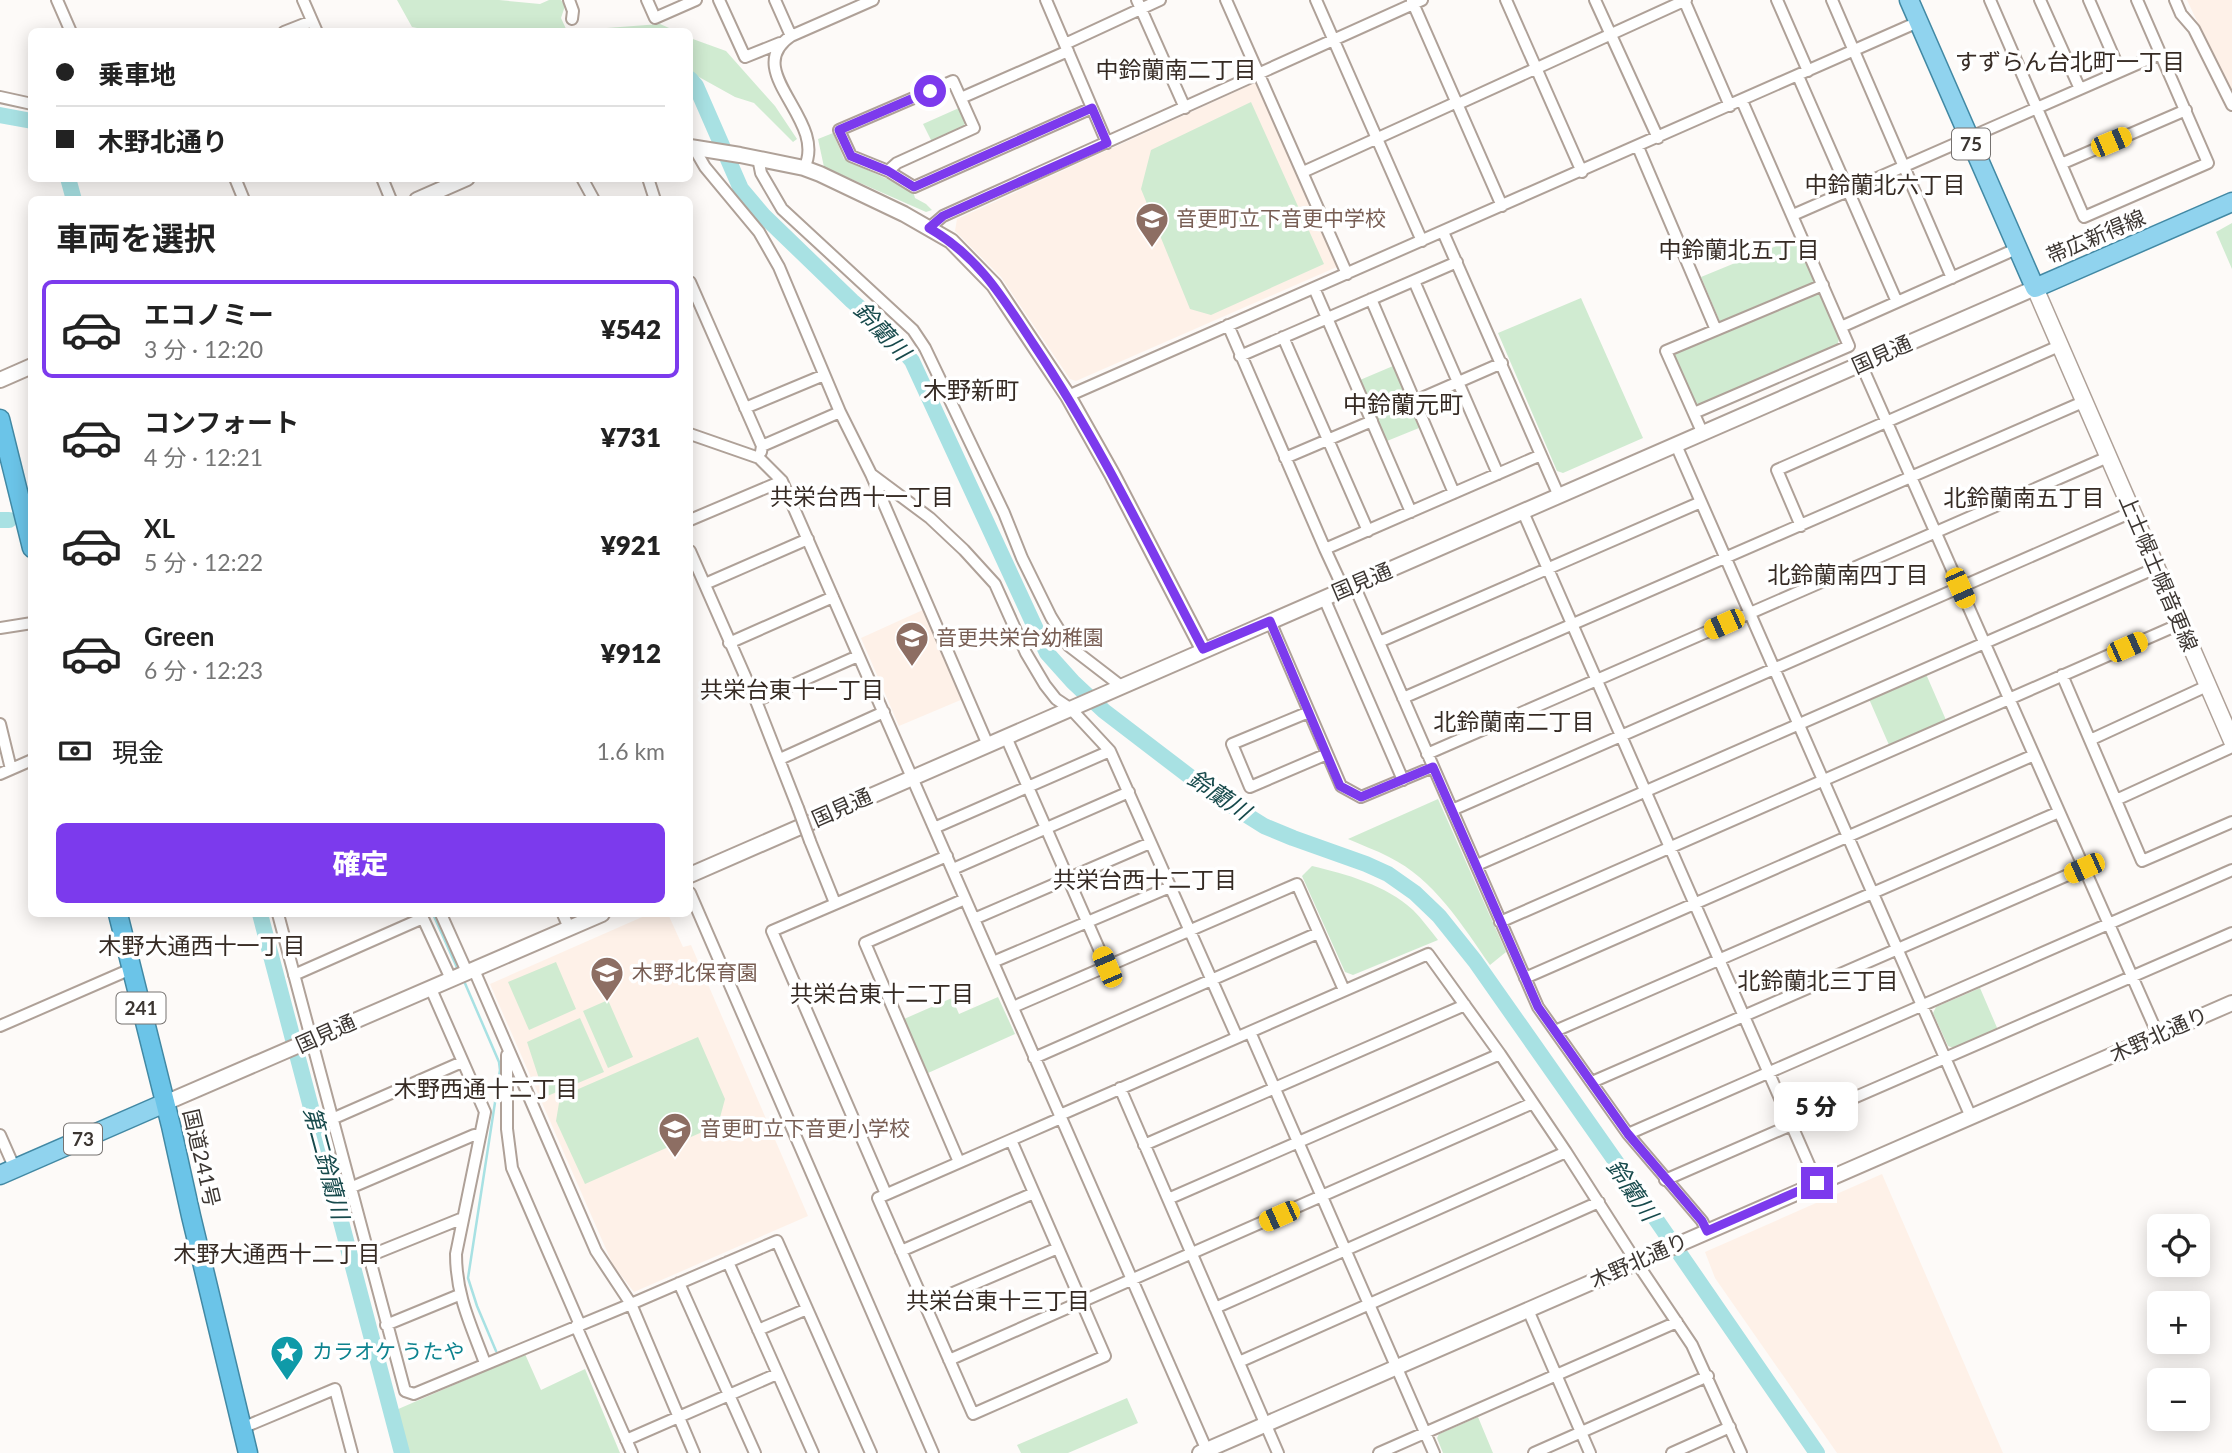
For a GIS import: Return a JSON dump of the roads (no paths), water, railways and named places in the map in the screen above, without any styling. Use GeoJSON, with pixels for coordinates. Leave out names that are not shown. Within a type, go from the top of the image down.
{"type":"FeatureCollection","features":[{"type":"Feature","properties":{"kind":"highway"},"geometry":{"type":"LineString","coordinates":[[0,419],[28,532]]}},
{"type":"Feature","properties":{"kind":"highway","name":"国道241号"},"geometry":{"type":"LineString","coordinates":[[119,917],[248,1453]]}},
{"type":"Feature","properties":{"kind":"main road","name":"帯広新得線"},"geometry":{"type":"LineString","coordinates":[[1909,0],[2035,288],[2232,202]]}},
{"type":"Feature","properties":{"kind":"main road","name":"上士幌士幌音更線"},"geometry":{"type":"LineString","coordinates":[[2035,288],[2232,741]]}},
{"type":"Feature","properties":{"kind":"main road","name":"73"},"geometry":{"type":"LineString","coordinates":[[8,1172],[165,1103]]}},
{"type":"Feature","properties":{"kind":"street"},"geometry":{"type":"LineString","coordinates":[[57,0],[69,28]]}},
{"type":"Feature","properties":{"kind":"street"},"geometry":{"type":"LineString","coordinates":[[303,0],[315,26]]}},
{"type":"Feature","properties":{"kind":"street"},"geometry":{"type":"LineString","coordinates":[[569,0],[573,10],[572,19]]}},
{"type":"Feature","properties":{"kind":"street"},"geometry":{"type":"LineString","coordinates":[[647,0],[655,18],[696,0]]}},
{"type":"Feature","properties":{"kind":"street"},"geometry":{"type":"LineString","coordinates":[[719,0],[746,57],[873,0]]}},
{"type":"Feature","properties":{"kind":"street"},"geometry":{"type":"LineString","coordinates":[[775,0],[791,36]]}},
{"type":"Feature","properties":{"kind":"street"},"geometry":{"type":"LineString","coordinates":[[1046,0],[1107,143]]}},
{"type":"Feature","properties":{"kind":"street"},"geometry":{"type":"LineString","coordinates":[[961,98],[1066,47],[1139,5],[1160,0]]}},
{"type":"Feature","properties":{"kind":"street"},"geometry":{"type":"LineString","coordinates":[[1226,0],[1347,274]]}},
{"type":"Feature","properties":{"kind":"street"},"geometry":{"type":"LineString","coordinates":[[1316,0],[1422,241]]}},
{"type":"Feature","properties":{"kind":"street"},"geometry":{"type":"LineString","coordinates":[[1506,0],[1582,172]]}},
{"type":"Feature","properties":{"kind":"street"},"geometry":{"type":"LineString","coordinates":[[1595,0],[1658,138]]}},
{"type":"Feature","properties":{"kind":"street"},"geometry":{"type":"LineString","coordinates":[[1303,172],[1685,0],[1730,106]]}},
{"type":"Feature","properties":{"kind":"street"},"geometry":{"type":"LineString","coordinates":[[1777,0],[1848,191],[1897,302]]}},
{"type":"Feature","properties":{"kind":"street"},"geometry":{"type":"LineString","coordinates":[[1832,0],[1952,278]]}},
{"type":"Feature","properties":{"kind":"street"},"geometry":{"type":"LineString","coordinates":[[1990,0],[2084,217],[2208,163],[2137,0]]}},
{"type":"Feature","properties":{"kind":"street"},"geometry":{"type":"LineString","coordinates":[[2040,0],[2080,89]]}},
{"type":"Feature","properties":{"kind":"street"},"geometry":{"type":"LineString","coordinates":[[2089,0],[2120,71]]}},
{"type":"Feature","properties":{"kind":"street"},"geometry":{"type":"LineString","coordinates":[[2175,0],[2181,14],[2194,29],[2232,105]]}},
{"type":"Feature","properties":{"kind":"street"},"geometry":{"type":"LineString","coordinates":[[929,228],[943,216],[1416,1],[1502,206]]}},
{"type":"Feature","properties":{"kind":"street"},"geometry":{"type":"LineString","coordinates":[[1139,5],[1185,108]]}},
{"type":"Feature","properties":{"kind":"street"},"geometry":{"type":"LineString","coordinates":[[1068,396],[1918,22]]}},
{"type":"Feature","properties":{"kind":"street"},"geometry":{"type":"LineString","coordinates":[[780,43],[773,63],[778,79],[807,132],[810,145],[804,168]]}},
{"type":"Feature","properties":{"kind":"street"},"geometry":{"type":"LineString","coordinates":[[1793,215],[2160,54]]}},
{"type":"Feature","properties":{"kind":"street"},"geometry":{"type":"LineString","coordinates":[[888,171],[897,163],[974,128],[953,81],[839,130],[851,156],[888,171],[914,187],[1092,108]]}},
{"type":"Feature","properties":{"kind":"street"},"geometry":{"type":"LineString","coordinates":[[0,97],[28,103]]}},
{"type":"Feature","properties":{"kind":"street"},"geometry":{"type":"LineString","coordinates":[[1694,413],[1849,346],[1742,101]]}},
{"type":"Feature","properties":{"kind":"street"},"geometry":{"type":"LineString","coordinates":[[2061,164],[2186,110]]}},
{"type":"Feature","properties":{"kind":"street"},"geometry":{"type":"LineString","coordinates":[[1637,147],[1716,331]]}},
{"type":"Feature","properties":{"kind":"street"},"geometry":{"type":"LineString","coordinates":[[693,148],[804,168],[862,193],[951,241],[994,285],[1068,396],[1203,649]]}},
{"type":"Feature","properties":{"kind":"street"},"geometry":{"type":"LineString","coordinates":[[693,149],[759,232],[779,267],[840,412],[871,474],[988,745]]}},
{"type":"Feature","properties":{"kind":"street"},"geometry":{"type":"LineString","coordinates":[[758,158],[761,173],[782,209],[913,330],[925,348],[1051,617],[1069,646],[1121,686]]}},
{"type":"Feature","properties":{"kind":"street"},"geometry":{"type":"LineString","coordinates":[[443,194],[461,182]]}},
{"type":"Feature","properties":{"kind":"street"},"geometry":{"type":"LineString","coordinates":[[1444,232],[1559,496]]}},
{"type":"Feature","properties":{"kind":"street"},"geometry":{"type":"LineString","coordinates":[[1841,327],[2016,249]]}},
{"type":"Feature","properties":{"kind":"street"},"geometry":{"type":"LineString","coordinates":[[1240,356],[1457,262]]}},
{"type":"Feature","properties":{"kind":"street"},"geometry":{"type":"LineString","coordinates":[[1414,281],[1498,474]]}},
{"type":"Feature","properties":{"kind":"street"},"geometry":{"type":"LineString","coordinates":[[1703,434],[1666,351],[1823,285]]}},
{"type":"Feature","properties":{"kind":"street"},"geometry":{"type":"LineString","coordinates":[[1314,288],[1411,512]]}},
{"type":"Feature","properties":{"kind":"street","name":"国見通"},"geometry":{"type":"LineString","coordinates":[[693,874],[2035,288]]}},
{"type":"Feature","properties":{"kind":"street"},"geometry":{"type":"LineString","coordinates":[[693,289],[745,408],[761,452],[782,481],[913,777],[1205,1452]]}},
{"type":"Feature","properties":{"kind":"street"},"geometry":{"type":"LineString","coordinates":[[1371,299],[1454,493]]}},
{"type":"Feature","properties":{"kind":"street"},"geometry":{"type":"LineString","coordinates":[[1228,326],[1325,549],[1379,642],[1538,1007],[1628,1134],[1702,1221],[1707,1231]]}},
{"type":"Feature","properties":{"kind":"street"},"geometry":{"type":"LineString","coordinates":[[1283,337],[1368,531]]}},
{"type":"Feature","properties":{"kind":"street"},"geometry":{"type":"LineString","coordinates":[[1801,526],[1777,470],[2059,346]]}},
{"type":"Feature","properties":{"kind":"street"},"geometry":{"type":"LineString","coordinates":[[1415,401],[1502,363]]}},
{"type":"Feature","properties":{"kind":"street"},"geometry":{"type":"LineString","coordinates":[[1861,364],[2158,1035]]}},
{"type":"Feature","properties":{"kind":"street"},"geometry":{"type":"LineString","coordinates":[[0,380],[28,368]]}},
{"type":"Feature","properties":{"kind":"street"},"geometry":{"type":"LineString","coordinates":[[745,408],[824,375]]}},
{"type":"Feature","properties":{"kind":"street"},"geometry":{"type":"LineString","coordinates":[[1403,698],[2083,402]]}},
{"type":"Feature","properties":{"kind":"street"},"geometry":{"type":"LineString","coordinates":[[693,435],[761,452],[840,412]]}},
{"type":"Feature","properties":{"kind":"street"},"geometry":{"type":"LineString","coordinates":[[1285,458],[1372,421]]}},
{"type":"Feature","properties":{"kind":"street"},"geometry":{"type":"LineString","coordinates":[[1676,445],[1971,1117]]}},
{"type":"Feature","properties":{"kind":"street"},"geometry":{"type":"LineString","coordinates":[[1325,549],[1541,456]]}},
{"type":"Feature","properties":{"kind":"street"},"geometry":{"type":"LineString","coordinates":[[1427,754],[2108,457]]}},
{"type":"Feature","properties":{"kind":"street"},"geometry":{"type":"LineString","coordinates":[[871,474],[930,518],[995,584],[1034,668],[1056,698],[1076,706],[1110,751],[1237,1037]]}},
{"type":"Feature","properties":{"kind":"street"},"geometry":{"type":"LineString","coordinates":[[693,519],[782,481]]}},
{"type":"Feature","properties":{"kind":"street"},"geometry":{"type":"LineString","coordinates":[[1379,642],[1701,502]]}},
{"type":"Feature","properties":{"kind":"street"},"geometry":{"type":"LineString","coordinates":[[1524,512],[1817,1183]]}},
{"type":"Feature","properties":{"kind":"street"},"geometry":{"type":"LineString","coordinates":[[1452,810],[2133,512]]}},
{"type":"Feature","properties":{"kind":"street"},"geometry":{"type":"LineString","coordinates":[[705,584],[808,539]]}},
{"type":"Feature","properties":{"kind":"street"},"geometry":{"type":"LineString","coordinates":[[693,558],[780,759],[835,903]]}},
{"type":"Feature","properties":{"kind":"street"},"geometry":{"type":"LineString","coordinates":[[1477,866],[2156,568]]}},
{"type":"Feature","properties":{"kind":"street"},"geometry":{"type":"LineString","coordinates":[[729,643],[833,597]]}},
{"type":"Feature","properties":{"kind":"street"},"geometry":{"type":"LineString","coordinates":[[1324,598],[1403,780]]}},
{"type":"Feature","properties":{"kind":"street"},"geometry":{"type":"LineString","coordinates":[[1270,621],[1340,786],[1361,797],[1433,767]]}},
{"type":"Feature","properties":{"kind":"street"},"geometry":{"type":"LineString","coordinates":[[0,628],[28,624]]}},
{"type":"Feature","properties":{"kind":"street"},"geometry":{"type":"LineString","coordinates":[[1500,922],[2180,624]]}},
{"type":"Feature","properties":{"kind":"street"},"geometry":{"type":"LineString","coordinates":[[756,701],[858,656]]}},
{"type":"Feature","properties":{"kind":"street"},"geometry":{"type":"LineString","coordinates":[[2062,676],[2142,861],[2232,822]]}},
{"type":"Feature","properties":{"kind":"street"},"geometry":{"type":"LineString","coordinates":[[2090,740],[2207,686]]}},
{"type":"Feature","properties":{"kind":"street"},"geometry":{"type":"LineString","coordinates":[[780,759],[884,712]]}},
{"type":"Feature","properties":{"kind":"street"},"geometry":{"type":"LineString","coordinates":[[1309,712],[1232,744],[1250,787],[1327,754]]}},
{"type":"Feature","properties":{"kind":"street"},"geometry":{"type":"LineString","coordinates":[[0,724],[11,769]]}},
{"type":"Feature","properties":{"kind":"street"},"geometry":{"type":"LineString","coordinates":[[1006,737],[1107,967]]}},
{"type":"Feature","properties":{"kind":"street"},"geometry":{"type":"LineString","coordinates":[[2116,800],[2232,747]]}},
{"type":"Feature","properties":{"kind":"street"},"geometry":{"type":"LineString","coordinates":[[934,828],[1110,751]]}},
{"type":"Feature","properties":{"kind":"street"},"geometry":{"type":"LineString","coordinates":[[1525,978],[2034,755]]}},
{"type":"Feature","properties":{"kind":"street"},"geometry":{"type":"LineString","coordinates":[[0,774],[28,762]]}},
{"type":"Feature","properties":{"kind":"street"},"geometry":{"type":"LineString","coordinates":[[953,869],[1129,792]]}},
{"type":"Feature","properties":{"kind":"street"},"geometry":{"type":"LineString","coordinates":[[1555,1031],[2059,812]]}},
{"type":"Feature","properties":{"kind":"street"},"geometry":{"type":"LineString","coordinates":[[974,919],[1150,843]]}},
{"type":"Feature","properties":{"kind":"street"},"geometry":{"type":"LineString","coordinates":[[886,1194],[772,931],[947,856]]}},
{"type":"Feature","properties":{"kind":"street"},"geometry":{"type":"LineString","coordinates":[[1592,1082],[2084,868]]}},
{"type":"Feature","properties":{"kind":"street"},"geometry":{"type":"LineString","coordinates":[[1628,1134],[2232,870]]}},
{"type":"Feature","properties":{"kind":"street"},"geometry":{"type":"LineString","coordinates":[[1013,1007],[1297,884],[1344,990]]}},
{"type":"Feature","properties":{"kind":"street"},"geometry":{"type":"LineString","coordinates":[[993,962],[1170,887]]}},
{"type":"Feature","properties":{"kind":"street"},"geometry":{"type":"LineString","coordinates":[[959,1162],[865,943],[965,899]]}},
{"type":"Feature","properties":{"kind":"street"},"geometry":{"type":"LineString","coordinates":[[693,900],[933,1453]]}},
{"type":"Feature","properties":{"kind":"street"},"geometry":{"type":"LineString","coordinates":[[279,917],[307,1042],[332,1119],[405,1391],[414,1394],[777,1241],[871,1453]]}},
{"type":"Feature","properties":{"kind":"street"},"geometry":{"type":"LineString","coordinates":[[294,975],[420,917]]}},
{"type":"Feature","properties":{"kind":"street"},"geometry":{"type":"LineString","coordinates":[[422,917],[451,979]]}},
{"type":"Feature","properties":{"kind":"street"},"geometry":{"type":"LineString","coordinates":[[443,917],[506,1048],[596,1251],[631,1304],[694,1453]]}},
{"type":"Feature","properties":{"kind":"street"},"geometry":{"type":"LineString","coordinates":[[564,917],[569,928]]}},
{"type":"Feature","properties":{"kind":"street","name":"国見通"},"geometry":{"type":"LineString","coordinates":[[165,1103],[595,917]]}},
{"type":"Feature","properties":{"kind":"street"},"geometry":{"type":"LineString","coordinates":[[1034,1058],[1318,933]]}},
{"type":"Feature","properties":{"kind":"street"},"geometry":{"type":"LineString","coordinates":[[1665,1180],[2232,933]]}},
{"type":"Feature","properties":{"kind":"street"},"geometry":{"type":"LineString","coordinates":[[1011,1140],[1105,1356],[973,1414],[878,1198],[1011,1140],[1120,1088],[1428,954],[1500,1054],[1677,1322],[1708,1376],[1741,1453]]}},
{"type":"Feature","properties":{"kind":"street"},"geometry":{"type":"LineString","coordinates":[[0,1026],[131,969]]}},
{"type":"Feature","properties":{"kind":"street"},"geometry":{"type":"LineString","coordinates":[[431,989],[485,1112],[456,1254],[459,1295],[485,1363]]}},
{"type":"Feature","properties":{"kind":"street","name":"木野北通り"},"geometry":{"type":"LineString","coordinates":[[1205,1452],[2232,1003]]}},
{"type":"Feature","properties":{"kind":"street"},"geometry":{"type":"LineString","coordinates":[[1144,1146],[1465,1005]]}},
{"type":"Feature","properties":{"kind":"street"},"geometry":{"type":"LineString","coordinates":[[1250,1032],[1434,1453]]}},
{"type":"Feature","properties":{"kind":"street"},"geometry":{"type":"LineString","coordinates":[[506,1048],[507,1129],[512,1168],[632,1453]]}},
{"type":"Feature","properties":{"kind":"street"},"geometry":{"type":"LineString","coordinates":[[1168,1199],[1500,1054]]}},
{"type":"Feature","properties":{"kind":"street"},"geometry":{"type":"LineString","coordinates":[[332,1119],[462,1062]]}},
{"type":"Feature","properties":{"kind":"street"},"geometry":{"type":"LineString","coordinates":[[1120,1088],[1278,1453]]}},
{"type":"Feature","properties":{"kind":"street"},"geometry":{"type":"LineString","coordinates":[[949,1360],[1533,1103]]}},
{"type":"Feature","properties":{"kind":"street"},"geometry":{"type":"LineString","coordinates":[[0,1135],[8,1172]]}},
{"type":"Feature","properties":{"kind":"street"},"geometry":{"type":"LineString","coordinates":[[350,1188],[474,1135],[480,1135]]}},
{"type":"Feature","properties":{"kind":"street"},"geometry":{"type":"LineString","coordinates":[[1215,1308],[1566,1152]]}},
{"type":"Feature","properties":{"kind":"street"},"geometry":{"type":"LineString","coordinates":[[901,1251],[1034,1193]]}},
{"type":"Feature","properties":{"kind":"street"},"geometry":{"type":"LineString","coordinates":[[1238,1362],[1599,1202]]}},
{"type":"Feature","properties":{"kind":"street"},"geometry":{"type":"LineString","coordinates":[[369,1256],[463,1218]]}},
{"type":"Feature","properties":{"kind":"street"},"geometry":{"type":"LineString","coordinates":[[925,1305],[1058,1248]]}},
{"type":"Feature","properties":{"kind":"street"},"geometry":{"type":"LineString","coordinates":[[728,1262],[813,1453]]}},
{"type":"Feature","properties":{"kind":"street"},"geometry":{"type":"LineString","coordinates":[[679,1283],[755,1453]]}},
{"type":"Feature","properties":{"kind":"street"},"geometry":{"type":"LineString","coordinates":[[386,1325],[459,1295]]}},
{"type":"Feature","properties":{"kind":"street"},"geometry":{"type":"LineString","coordinates":[[758,1330],[807,1309]]}},
{"type":"Feature","properties":{"kind":"street"},"geometry":{"type":"LineString","coordinates":[[1528,1310],[1590,1453]]}},
{"type":"Feature","properties":{"kind":"street"},"geometry":{"type":"LineString","coordinates":[[1380,1453],[1677,1322]]}},
{"type":"Feature","properties":{"kind":"street"},"geometry":{"type":"LineString","coordinates":[[626,1440],[777,1374]]}},
{"type":"Feature","properties":{"kind":"street"},"geometry":{"type":"LineString","coordinates":[[1534,1453],[1708,1376]]}},
{"type":"Feature","properties":{"kind":"street"},"geometry":{"type":"LineString","coordinates":[[242,1428],[335,1389],[352,1453]]}},
{"type":"Feature","properties":{"kind":"street"},"geometry":{"type":"LineString","coordinates":[[1672,1453],[1730,1427]]}},
{"type":"Feature","properties":{"kind":"waterway","name":"鈴蘭川"},"geometry":{"type":"LineString","coordinates":[[693,82],[741,189],[763,215],[887,331],[912,361],[1047,653],[1104,711],[1210,792],[1264,826],[1388,874],[1415,893],[1439,916],[1475,961],[1817,1453]]}},
{"type":"Feature","properties":{"kind":"waterway","name":"鈴蘭川"},"geometry":{"type":"LineString","coordinates":[[0,115],[28,120]]}},
{"type":"Feature","properties":{"kind":"waterway","name":"第二鈴蘭川"},"geometry":{"type":"LineString","coordinates":[[69,182],[73,196]]}},
{"type":"Feature","properties":{"kind":"waterway","name":"第二鈴蘭川"},"geometry":{"type":"LineString","coordinates":[[0,520],[9,520]]}},
{"type":"Feature","properties":{"kind":"waterway","name":"第二鈴蘭川"},"geometry":{"type":"LineString","coordinates":[[261,917],[402,1453]]}},
{"type":"Feature","properties":{"kind":"waterway"},"geometry":{"type":"LineString","coordinates":[[434,917],[459,972]]}},
{"type":"Feature","properties":{"kind":"waterway"},"geometry":{"type":"LineString","coordinates":[[464,981],[500,1070],[468,1278],[496,1351]]}},
{"type":"Feature","properties":{"kind":"place","name":"音更町立下音更中学校"},"geometry":{"type":"Point","coordinates":[1152,249]}},
{"type":"Feature","properties":{"kind":"place","name":"音更共栄台幼稚園"},"geometry":{"type":"Point","coordinates":[912,668]}},
{"type":"Feature","properties":{"kind":"place","name":"木野北保育園"},"geometry":{"type":"Point","coordinates":[607,1003]}},
{"type":"Feature","properties":{"kind":"place","name":"音更町立下音更小学校"},"geometry":{"type":"Point","coordinates":[675,1159]}},
{"type":"Feature","properties":{"kind":"place","name":"カラオケ うたや"},"geometry":{"type":"Point","coordinates":[287,1382]}},
{"type":"Feature","properties":{"kind":"district","name":"すずらん台北町一丁目"},"geometry":{"type":"Point","coordinates":[2070,62]}},
{"type":"Feature","properties":{"kind":"district","name":"中鈴蘭南二丁目"},"geometry":{"type":"Point","coordinates":[1176,70]}},
{"type":"Feature","properties":{"kind":"district","name":"中鈴蘭北六丁目"},"geometry":{"type":"Point","coordinates":[1885,185]}},
{"type":"Feature","properties":{"kind":"district","name":"中鈴蘭北五丁目"},"geometry":{"type":"Point","coordinates":[1739,250]}},
{"type":"Feature","properties":{"kind":"district","name":"木野新町"},"geometry":{"type":"Point","coordinates":[971,391]}},
{"type":"Feature","properties":{"kind":"district","name":"中鈴蘭元町"},"geometry":{"type":"Point","coordinates":[1403,405]}},
{"type":"Feature","properties":{"kind":"district","name":"共栄台西十一丁目"},"geometry":{"type":"Point","coordinates":[862,497]}},
{"type":"Feature","properties":{"kind":"district","name":"北鈴蘭南五丁目"},"geometry":{"type":"Point","coordinates":[2024,498]}},
{"type":"Feature","properties":{"kind":"district","name":"北鈴蘭南四丁目"},"geometry":{"type":"Point","coordinates":[1848,575]}},
{"type":"Feature","properties":{"kind":"district","name":"共栄台東十一丁目"},"geometry":{"type":"Point","coordinates":[792,690]}},
{"type":"Feature","properties":{"kind":"district","name":"北鈴蘭南二丁目"},"geometry":{"type":"Point","coordinates":[1514,722]}},
{"type":"Feature","properties":{"kind":"district","name":"共栄台西十二丁目"},"geometry":{"type":"Point","coordinates":[1145,880]}},
{"type":"Feature","properties":{"kind":"district","name":"木野大通西十一丁目"},"geometry":{"type":"Point","coordinates":[202,946]}},
{"type":"Feature","properties":{"kind":"district","name":"北鈴蘭北三丁目"},"geometry":{"type":"Point","coordinates":[1818,981]}},
{"type":"Feature","properties":{"kind":"district","name":"共栄台東十二丁目"},"geometry":{"type":"Point","coordinates":[882,994]}},
{"type":"Feature","properties":{"kind":"district","name":"木野西通十二丁目"},"geometry":{"type":"Point","coordinates":[486,1089]}},
{"type":"Feature","properties":{"kind":"district","name":"木野大通西十二丁目"},"geometry":{"type":"Point","coordinates":[277,1254]}},
{"type":"Feature","properties":{"kind":"district","name":"共栄台東十三丁目"},"geometry":{"type":"Point","coordinates":[998,1301]}}]}
